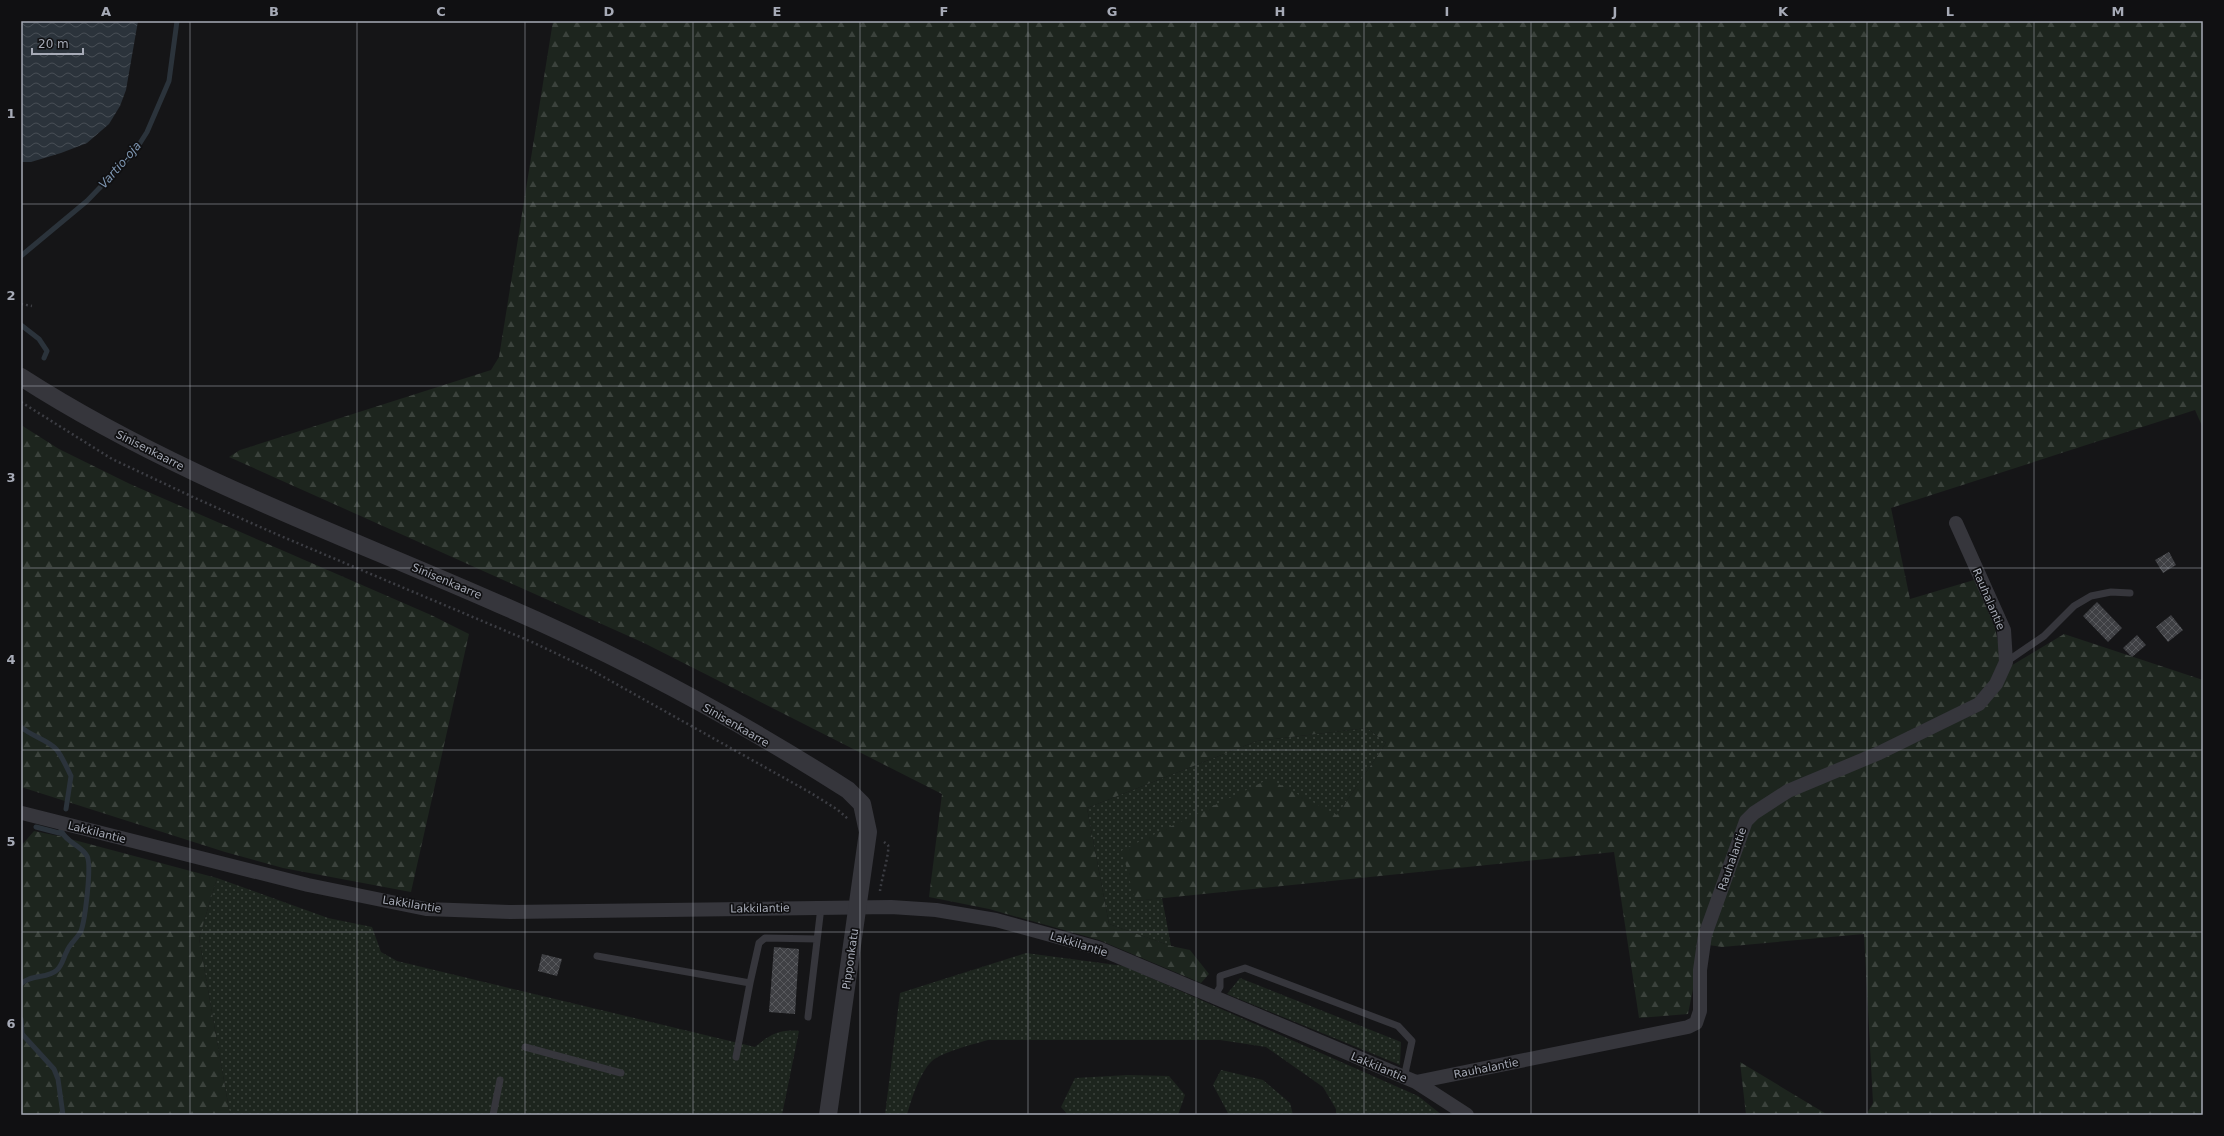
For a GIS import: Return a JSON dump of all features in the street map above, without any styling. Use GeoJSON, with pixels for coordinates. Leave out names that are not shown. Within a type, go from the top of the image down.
{"type":"FeatureCollection","features":[{"type":"Feature","properties":{"kind":"street","name":"Sinisenkaarre"},"geometry":{"type":"LineString","coordinates":[[21,377],[71,408],[146,450],[581,640],[718,714],[825,776],[848,790],[862,804]]}},
{"type":"Feature","properties":{"kind":"street","name":"Rauhalantie"},"geometry":{"type":"LineString","coordinates":[[1410,1080],[1688,1027],[1696,1023],[1700,1011],[1700,970],[1704,935],[1746,821],[1788,791],[1878,753],[1979,704],[1996,684],[2006,662],[2004,630],[1956,522]]}},
{"type":"Feature","properties":{"kind":"street","name":"Pipponkatu"},"geometry":{"type":"LineString","coordinates":[[828,1115],[868,832],[862,804]]}},
{"type":"Feature","properties":{"kind":"street","name":"Lakkilantie"},"geometry":{"type":"LineString","coordinates":[[22,814],[308,885],[426,909],[510,912],[878,907],[936,910],[996,920],[1098,948],[1410,1080],[1467,1115]]}},
{"type":"Feature","properties":{"kind":"lane"},"geometry":{"type":"LineString","coordinates":[[2006,662],[2044,636],[2074,606],[2091,596],[2111,592],[2130,592]]}},
{"type":"Feature","properties":{"kind":"lane"},"geometry":{"type":"LineString","coordinates":[[808,1017],[821,907]]}},
{"type":"Feature","properties":{"kind":"lane"},"geometry":{"type":"LineString","coordinates":[[736,1057],[759,943],[766,938],[817,939]]}},
{"type":"Feature","properties":{"kind":"lane"},"geometry":{"type":"LineString","coordinates":[[597,956],[750,983]]}},
{"type":"Feature","properties":{"kind":"lane"},"geometry":{"type":"LineString","coordinates":[[1214,997],[1220,987],[1220,976],[1245,968],[1398,1026],[1412,1041],[1410,1080]]}},
{"type":"Feature","properties":{"kind":"lane"},"geometry":{"type":"LineString","coordinates":[[525,1047],[621,1073]]}},
{"type":"Feature","properties":{"kind":"lane"},"geometry":{"type":"LineString","coordinates":[[493,1115],[500,1080]]}},
{"type":"Feature","properties":{"kind":"path"},"geometry":{"type":"LineString","coordinates":[[21,304],[32,306]]}},
{"type":"Feature","properties":{"kind":"path"},"geometry":{"type":"LineString","coordinates":[[21,402],[112,459],[188,495],[276,534],[532,642],[593,671],[811,793],[888,845],[889,850],[883,870],[878,907]]}},
{"type":"Feature","properties":{"kind":"green space"},"geometry":{"type":"Polygon","coordinates":[[[553,21],[2203,21],[2203,428],[2195,410],[1891,508],[1910,599],[1984,577],[2004,670],[2064,634],[2203,680],[2203,1115],[1866,1115],[1873,1103],[1864,934],[1722,947],[1702,944],[1688,1014],[1639,1018],[1614,852],[1135,901],[1122,850],[1269,779],[1337,815],[1386,743],[1367,728],[1257,741],[1087,808],[1109,924],[1171,946],[1190,950],[1209,974],[1201,983],[1099,940],[989,909],[929,897],[942,794],[644,643],[229,457],[240,450],[491,370],[499,357],[553,21]]]}},
{"type":"Feature","properties":{"kind":"green space"},"geometry":{"type":"Polygon","coordinates":[[[21,425],[59,449],[130,484],[431,615],[469,634],[411,892],[283,868],[225,852],[21,787],[21,425]]]}},
{"type":"Feature","properties":{"kind":"green space"},"geometry":{"type":"Polygon","coordinates":[[[1367,728],[1386,743],[1333,821],[1135,901],[1162,898],[1171,946],[1109,924],[1087,808],[1257,741],[1367,728]]]}},
{"type":"Feature","properties":{"kind":"green space"},"geometry":{"type":"Polygon","coordinates":[[[34,831],[59,836],[217,878],[199,938],[230,1115],[21,1115],[21,846],[34,831]]]}},
{"type":"Feature","properties":{"kind":"green space"},"geometry":{"type":"Polygon","coordinates":[[[217,878],[328,918],[372,927],[381,952],[397,961],[755,1047],[770,1036],[780,1032],[799,1031],[782,1115],[230,1115],[199,938],[217,878]]]}},
{"type":"Feature","properties":{"kind":"green space"},"geometry":{"type":"Polygon","coordinates":[[[1026,953],[1124,966],[1418,1096],[1442,1115],[1336,1115],[1336,1109],[1323,1087],[1266,1047],[1220,1040],[988,1040],[950,1051],[932,1061],[920,1079],[907,1115],[885,1115],[900,993],[1026,953]]]}},
{"type":"Feature","properties":{"kind":"green space"},"geometry":{"type":"Polygon","coordinates":[[[1240,978],[1401,1042],[1400,1065],[1227,994],[1240,978]]]}},
{"type":"Feature","properties":{"kind":"green space"},"geometry":{"type":"Polygon","coordinates":[[[1740,1062],[1828,1115],[1746,1115],[1740,1062]]]}},
{"type":"Feature","properties":{"kind":"green space"},"geometry":{"type":"Polygon","coordinates":[[[1221,1070],[1263,1080],[1290,1103],[1293,1115],[1229,1115],[1213,1085],[1221,1070]]]}},
{"type":"Feature","properties":{"kind":"green space"},"geometry":{"type":"Polygon","coordinates":[[[1128,1075],[1169,1076],[1185,1095],[1178,1115],[1068,1115],[1061,1107],[1075,1078],[1128,1075]]]}},
{"type":"Feature","properties":{"kind":"water"},"geometry":{"type":"Polygon","coordinates":[[[21,21],[138,21],[126,90],[120,106],[109,124],[87,143],[31,162],[21,162],[21,21]]]}},
{"type":"Feature","properties":{"kind":"building"},"geometry":{"type":"Polygon","coordinates":[[[2169,552],[2176,565],[2163,573],[2155,560],[2169,552]]]}},
{"type":"Feature","properties":{"kind":"building"},"geometry":{"type":"Polygon","coordinates":[[[2097,602],[2122,628],[2108,642],[2083,616],[2097,602]]]}},
{"type":"Feature","properties":{"kind":"building"},"geometry":{"type":"Polygon","coordinates":[[[2171,615],[2183,630],[2168,642],[2156,627],[2171,615]]]}},
{"type":"Feature","properties":{"kind":"building"},"geometry":{"type":"Polygon","coordinates":[[[2137,635],[2146,645],[2132,657],[2123,648],[2137,635]]]}},
{"type":"Feature","properties":{"kind":"building"},"geometry":{"type":"Polygon","coordinates":[[[774,947],[799,949],[795,1014],[769,1012],[774,947]]]}},
{"type":"Feature","properties":{"kind":"building"},"geometry":{"type":"Polygon","coordinates":[[[542,954],[562,959],[557,976],[538,971],[542,954]]]}},
{"type":"Feature","properties":{"kind":"waterway","name":"Vartio-oja"},"geometry":{"type":"LineString","coordinates":[[21,256],[87,201],[135,151],[147,132],[169,81],[177,21]]}},
{"type":"Feature","properties":{"kind":"waterway","name":"Vartio-oja"},"geometry":{"type":"LineString","coordinates":[[21,325],[39,339],[47,351],[44,358]]}},
{"type":"Feature","properties":{"kind":"waterway","name":"Vartio-oja"},"geometry":{"type":"LineString","coordinates":[[21,727],[53,746],[62,759],[71,776],[66,809]]}},
{"type":"Feature","properties":{"kind":"waterway"},"geometry":{"type":"LineString","coordinates":[[36,827],[63,834]]}},
{"type":"Feature","properties":{"kind":"waterway","name":"Vartio-oja"},"geometry":{"type":"LineString","coordinates":[[21,984],[29,979],[49,975],[57,970],[62,963],[68,948],[78,936],[83,925],[89,870],[87,856],[81,849],[66,838],[61,830]]}},
{"type":"Feature","properties":{"kind":"waterway","name":"Vartio-oja"},"geometry":{"type":"LineString","coordinates":[[21,1019],[22,1034],[54,1069],[58,1079],[63,1115]]}}]}
